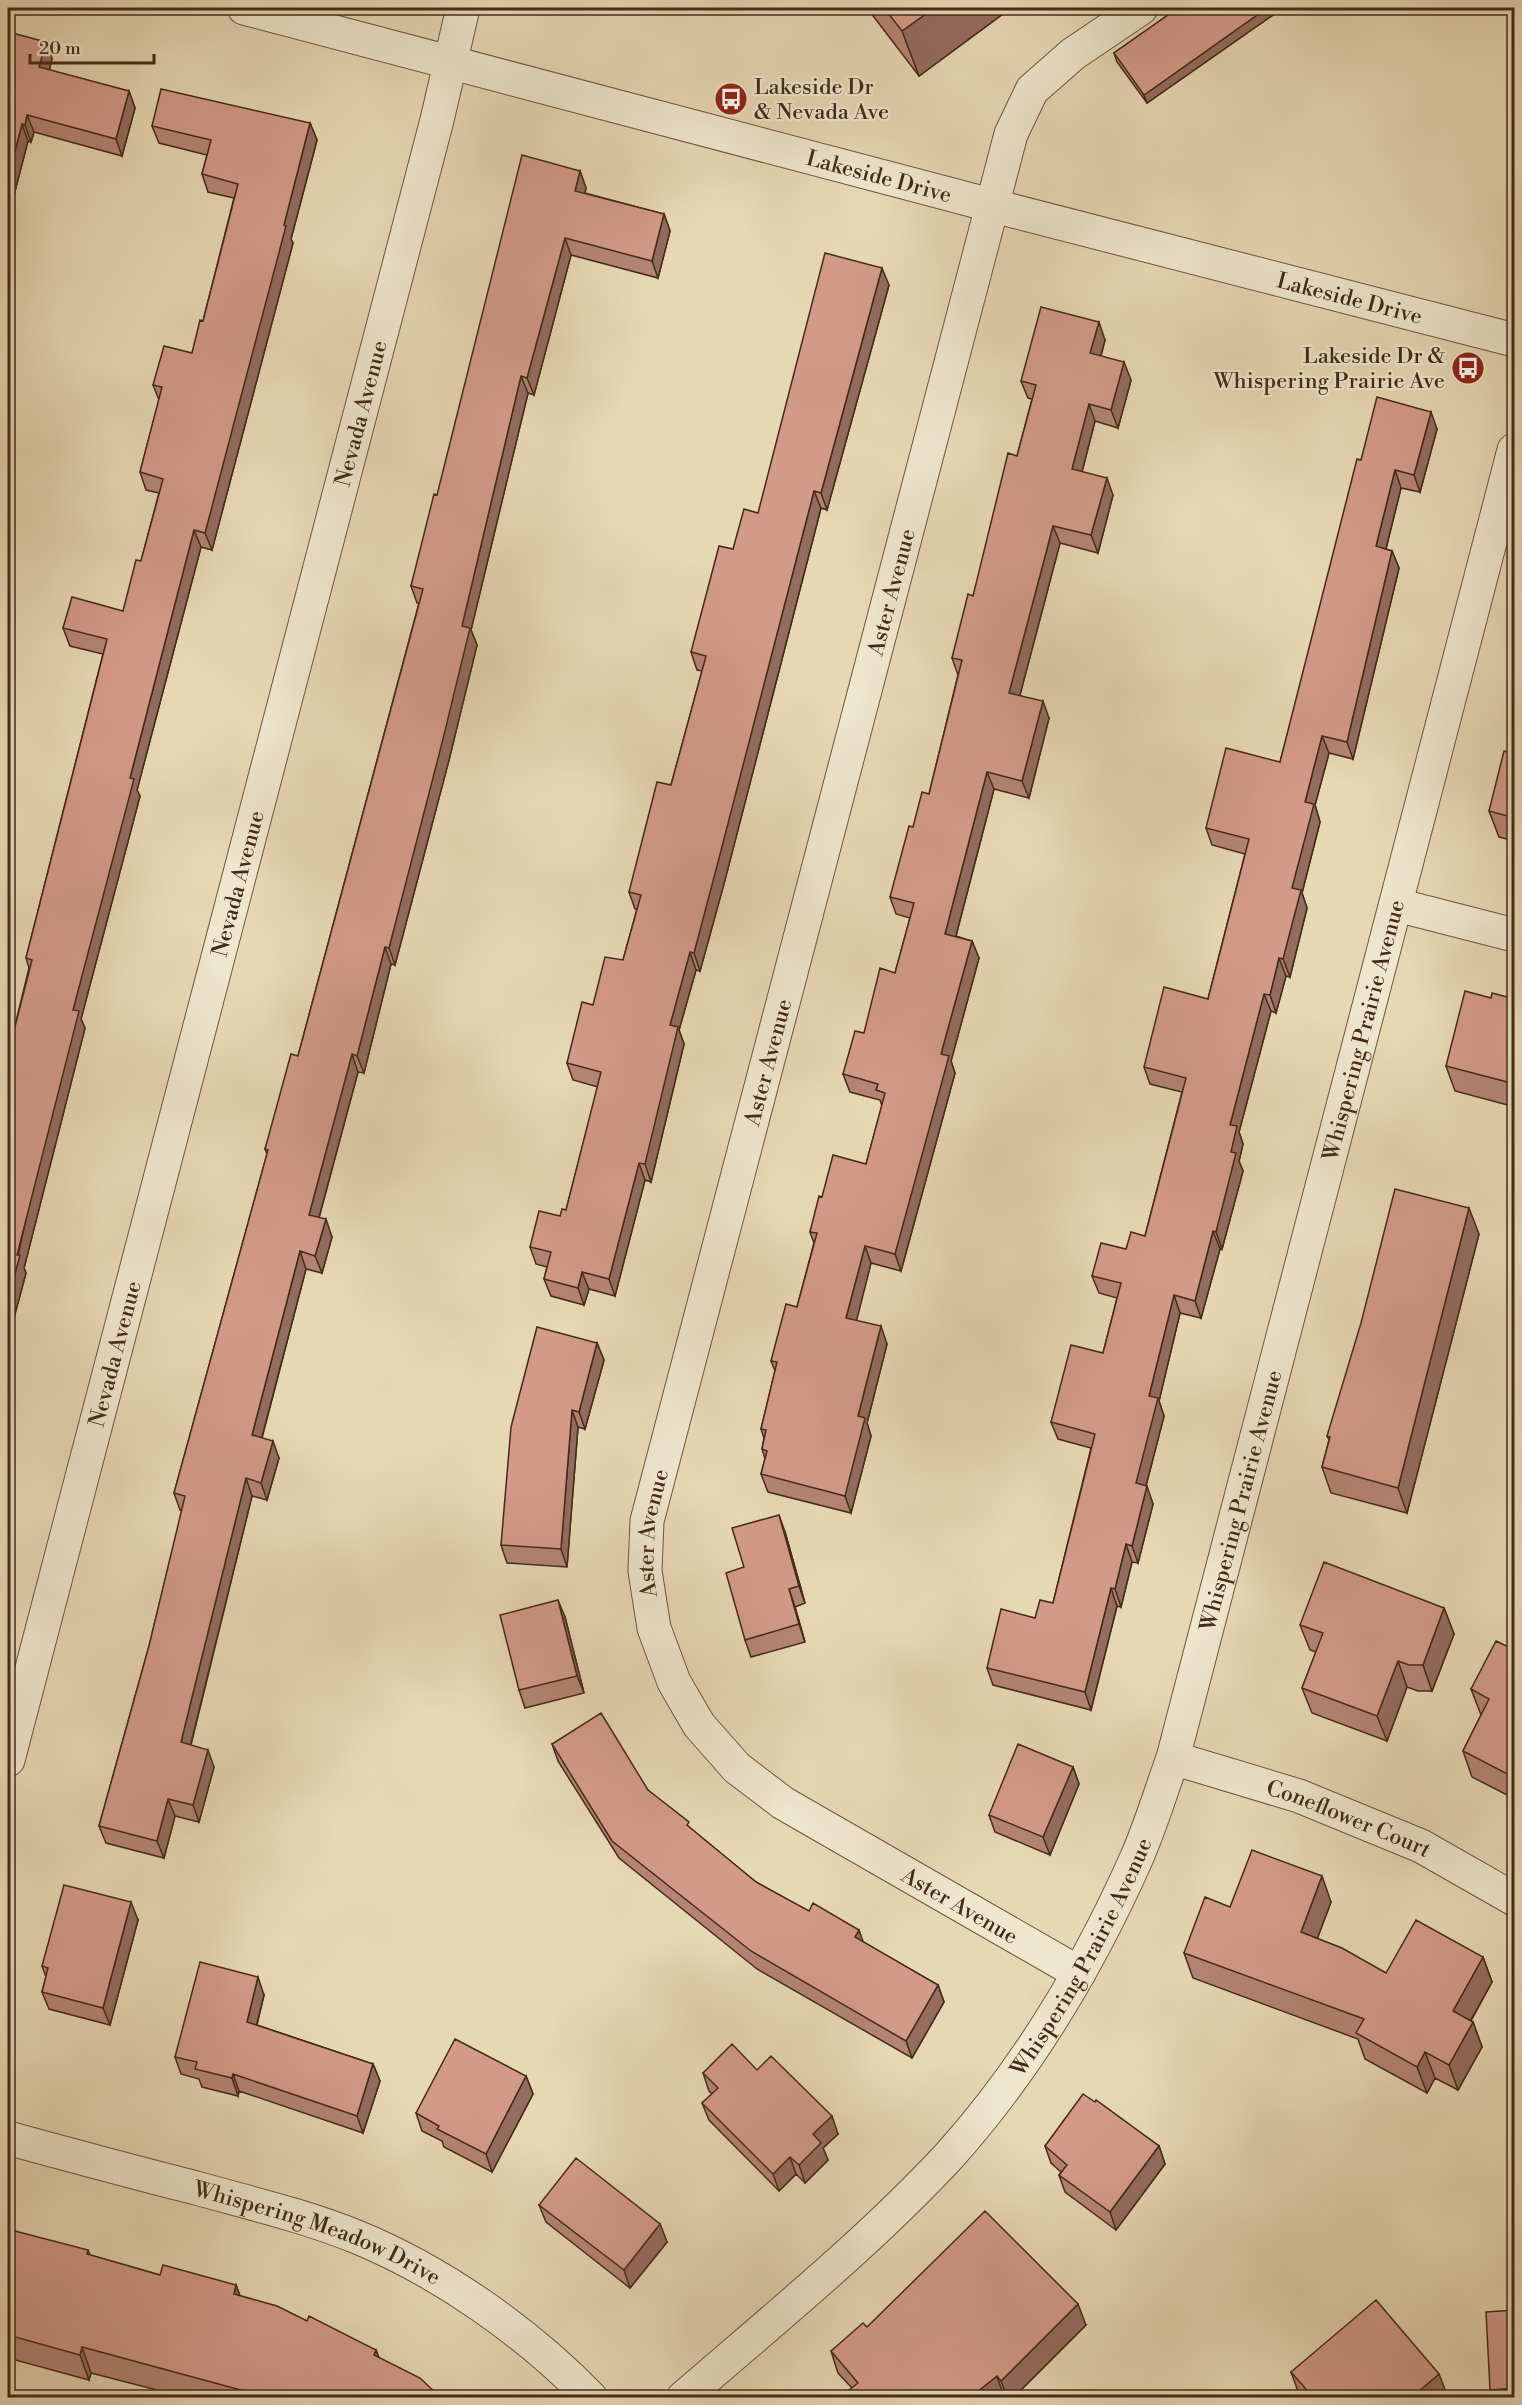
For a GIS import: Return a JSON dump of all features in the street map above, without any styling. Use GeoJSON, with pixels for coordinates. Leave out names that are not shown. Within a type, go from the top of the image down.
{"type":"FeatureCollection","features":[{"type":"Feature","properties":{"kind":"street","name":"Lakeside Drive"},"geometry":{"type":"LineString","coordinates":[[244,8],[453,61],[994,206],[1515,339]]}},
{"type":"Feature","properties":{"kind":"street","name":"Nevada Avenue"},"geometry":{"type":"LineString","coordinates":[[8,1760],[453,61],[464,8]]}},
{"type":"Feature","properties":{"kind":"street","name":"Aster Avenue"},"geometry":{"type":"LineString","coordinates":[[1079,1973],[783,1803],[737,1768],[699,1725],[674,1682],[654,1628],[645,1571],[647,1521],[994,206],[1011,134],[1032,90],[1073,54],[1141,8]]}},
{"type":"Feature","properties":{"kind":"street","name":"Whispering Prairie Avenue"},"geometry":{"type":"LineString","coordinates":[[683,2397],[868,2238],[950,2154],[1019,2067],[1079,1973],[1137,1856],[1173,1758],[1515,450]]}},
{"type":"Feature","properties":{"kind":"street"},"geometry":{"type":"LineString","coordinates":[[1397,905],[1515,935]]}},
{"type":"Feature","properties":{"kind":"street","name":"Coneflower Court"},"geometry":{"type":"LineString","coordinates":[[1173,1758],[1299,1796],[1421,1846],[1515,1899]]}},
{"type":"Feature","properties":{"kind":"street","name":"Whispering Meadow Drive"},"geometry":{"type":"LineString","coordinates":[[8,2138],[292,2214],[358,2238],[444,2282],[506,2322],[564,2370],[591,2397]]}},
{"type":"Feature","properties":{"kind":"building"},"geometry":{"type":"Polygon","coordinates":[[[884,8],[934,8],[902,31],[884,8]]]}},
{"type":"Feature","properties":{"kind":"building"},"geometry":{"type":"Polygon","coordinates":[[[1178,8],[1267,8],[1144,95],[1114,53],[1178,8]]]}},
{"type":"Feature","properties":{"kind":"building"},"geometry":{"type":"Polygon","coordinates":[[[8,32],[46,42],[39,67],[129,91],[116,139],[27,115],[25,125],[22,124],[8,178],[8,32]]]}},
{"type":"Feature","properties":{"kind":"building"},"geometry":{"type":"Polygon","coordinates":[[[161,89],[310,123],[284,225],[286,226],[205,533],[194,530],[130,778],[134,779],[73,1010],[79,1011],[17,1255],[20,1255],[8,1300],[8,1054],[32,960],[26,958],[107,639],[63,628],[72,597],[123,611],[136,560],[141,561],[163,479],[140,472],[162,387],[153,385],[164,346],[192,353],[200,320],[203,321],[238,184],[202,174],[211,140],[152,126],[161,89]]]}},
{"type":"Feature","properties":{"kind":"building"},"geometry":{"type":"Polygon","coordinates":[[[522,155],[580,171],[575,191],[664,214],[652,261],[565,238],[527,378],[521,376],[462,626],[470,628],[442,743],[389,948],[385,947],[357,1056],[352,1054],[309,1215],[326,1219],[315,1256],[300,1251],[252,1435],[273,1441],[261,1483],[246,1478],[181,1742],[208,1750],[193,1805],[168,1799],[157,1841],[99,1826],[149,1646],[185,1496],[174,1493],[268,1150],[265,1149],[291,1054],[298,1056],[423,589],[411,586],[434,494],[437,495],[522,155]]]}},
{"type":"Feature","properties":{"kind":"building"},"geometry":{"type":"Polygon","coordinates":[[[825,253],[882,268],[821,493],[814,491],[694,953],[690,952],[670,1025],[678,1027],[645,1164],[639,1163],[609,1279],[582,1272],[578,1288],[544,1279],[551,1252],[530,1247],[539,1211],[560,1216],[562,1209],[566,1210],[601,1072],[567,1063],[582,1002],[593,1005],[605,957],[623,960],[641,895],[629,892],[657,782],[671,785],[706,656],[691,652],[719,546],[733,549],[744,509],[758,513],[825,253]]]}},
{"type":"Feature","properties":{"kind":"building"},"geometry":{"type":"Polygon","coordinates":[[[1041,307],[1099,322],[1090,353],[1124,362],[1111,410],[1089,404],[1072,469],[1107,478],[1091,535],[1053,526],[1009,693],[1043,701],[1022,781],[987,772],[945,934],[972,941],[941,1054],[949,1056],[895,1254],[865,1246],[846,1318],[881,1326],[858,1416],[865,1418],[845,1496],[761,1474],[767,1451],[762,1449],[766,1430],[761,1429],[777,1362],[771,1361],[786,1304],[797,1307],[817,1233],[810,1232],[833,1155],[866,1164],[885,1093],[876,1090],[878,1084],[843,1074],[855,1031],[864,1033],[880,968],[895,973],[914,903],[890,897],[909,826],[913,827],[922,792],[929,794],[962,660],[952,658],[968,594],[973,596],[1008,453],[1017,456],[1036,385],[1021,381],[1041,307]]]}},
{"type":"Feature","properties":{"kind":"building"},"geometry":{"type":"Polygon","coordinates":[[[1377,397],[1431,412],[1414,475],[1395,470],[1376,546],[1392,551],[1347,742],[1322,736],[1305,802],[1314,804],[1292,888],[1301,890],[1283,959],[1279,958],[1270,995],[1264,994],[1230,1125],[1237,1126],[1231,1152],[1236,1153],[1216,1232],[1213,1231],[1195,1301],[1174,1295],[1149,1396],[1158,1398],[1136,1483],[1147,1486],[1132,1546],[1126,1544],[1115,1589],[1111,1588],[1085,1692],[987,1668],[1001,1609],[1035,1618],[1040,1600],[1053,1603],[1095,1434],[1051,1422],[1071,1345],[1103,1353],[1121,1283],[1092,1276],[1101,1243],[1126,1249],[1131,1232],[1145,1236],[1186,1078],[1144,1067],[1164,987],[1208,999],[1249,839],[1206,828],[1226,748],[1280,762],[1357,459],[1361,460],[1377,397]]]}},
{"type":"Feature","properties":{"kind":"building"},"geometry":{"type":"Polygon","coordinates":[[[1504,751],[1515,754],[1515,818],[1489,811],[1504,751]]]}},
{"type":"Feature","properties":{"kind":"building"},"geometry":{"type":"Polygon","coordinates":[[[1465,991],[1491,998],[1492,993],[1515,999],[1515,1084],[1446,1066],[1465,991]]]}},
{"type":"Feature","properties":{"kind":"building"},"geometry":{"type":"Polygon","coordinates":[[[1395,1189],[1469,1208],[1398,1488],[1322,1467],[1330,1437],[1327,1436],[1361,1323],[1395,1189]]]}},
{"type":"Feature","properties":{"kind":"building"},"geometry":{"type":"Polygon","coordinates":[[[537,1327],[597,1343],[579,1412],[572,1410],[561,1549],[501,1545],[511,1427],[537,1327]]]}},
{"type":"Feature","properties":{"kind":"building"},"geometry":{"type":"Polygon","coordinates":[[[779,1515],[799,1586],[789,1589],[799,1624],[745,1640],[726,1573],[744,1567],[732,1528],[779,1515]]]}},
{"type":"Feature","properties":{"kind":"building"},"geometry":{"type":"Polygon","coordinates":[[[1324,1562],[1444,1608],[1423,1665],[1409,1665],[1398,1661],[1377,1716],[1302,1688],[1323,1633],[1300,1625],[1324,1562]]]}},
{"type":"Feature","properties":{"kind":"building"},"geometry":{"type":"Polygon","coordinates":[[[558,1600],[577,1676],[519,1690],[500,1615],[558,1600]]]}},
{"type":"Feature","properties":{"kind":"building"},"geometry":{"type":"Polygon","coordinates":[[[1496,1641],[1515,1650],[1515,1778],[1463,1751],[1489,1699],[1471,1689],[1496,1641]]]}},
{"type":"Feature","properties":{"kind":"building"},"geometry":{"type":"Polygon","coordinates":[[[601,1713],[648,1790],[689,1822],[687,1825],[756,1882],[809,1911],[813,1903],[859,1930],[855,1937],[938,1985],[906,2041],[751,1951],[612,1841],[552,1744],[601,1713]]]}},
{"type":"Feature","properties":{"kind":"building"},"geometry":{"type":"Polygon","coordinates":[[[1018,1744],[1073,1767],[1043,1837],[989,1815],[1018,1744]]]}},
{"type":"Feature","properties":{"kind":"building"},"geometry":{"type":"Polygon","coordinates":[[[1252,1850],[1322,1876],[1301,1932],[1342,1948],[1386,1973],[1416,1920],[1483,1957],[1453,2011],[1473,2022],[1449,2065],[1425,2052],[1417,2067],[1356,2033],[1364,2019],[1184,1953],[1205,1897],[1230,1907],[1252,1850]]]}},
{"type":"Feature","properties":{"kind":"building"},"geometry":{"type":"Polygon","coordinates":[[[64,1885],[131,1902],[103,2008],[42,1992],[48,1968],[42,1966],[64,1885]]]}},
{"type":"Feature","properties":{"kind":"building"},"geometry":{"type":"Polygon","coordinates":[[[200,1962],[258,1977],[247,2022],[373,2064],[357,2116],[233,2074],[232,2078],[195,2069],[197,2062],[175,2057],[200,1962]]]}},
{"type":"Feature","properties":{"kind":"building"},"geometry":{"type":"Polygon","coordinates":[[[455,2039],[526,2076],[486,2154],[437,2129],[439,2126],[416,2113],[455,2039]]]}},
{"type":"Feature","properties":{"kind":"building"},"geometry":{"type":"Polygon","coordinates":[[[732,2044],[757,2070],[771,2056],[832,2116],[813,2134],[821,2143],[799,2165],[790,2157],[773,2174],[702,2103],[718,2088],[703,2073],[732,2044]]]}},
{"type":"Feature","properties":{"kind":"building"},"geometry":{"type":"Polygon","coordinates":[[[1083,2094],[1095,2102],[1096,2100],[1159,2146],[1110,2212],[1059,2175],[1067,2165],[1045,2146],[1083,2094]]]}},
{"type":"Feature","properties":{"kind":"building"},"geometry":{"type":"Polygon","coordinates":[[[576,2158],[660,2224],[624,2270],[539,2205],[576,2158]]]}},
{"type":"Feature","properties":{"kind":"building"},"geometry":{"type":"Polygon","coordinates":[[[985,2211],[1078,2304],[1001,2381],[997,2376],[971,2397],[840,2397],[858,2383],[831,2351],[863,2323],[867,2327],[985,2211]]]}},
{"type":"Feature","properties":{"kind":"building"},"geometry":{"type":"Polygon","coordinates":[[[15,2231],[88,2250],[87,2254],[160,2275],[163,2265],[236,2285],[234,2294],[277,2306],[307,2321],[309,2316],[376,2350],[374,2355],[420,2378],[440,2397],[259,2397],[248,2392],[82,2347],[80,2355],[8,2335],[8,2242],[12,2243],[15,2231]]]}},
{"type":"Feature","properties":{"kind":"building"},"geometry":{"type":"Polygon","coordinates":[[[1376,2300],[1439,2374],[1412,2397],[1313,2397],[1291,2372],[1376,2300]]]}},
{"type":"Feature","properties":{"kind":"building"},"geometry":{"type":"Polygon","coordinates":[[[1515,2310],[1515,2388],[1490,2390],[1486,2312],[1515,2310]]]}},
{"type":"Feature","properties":{"kind":"place","name":"Lakeside Dr & Nevada Ave"},"geometry":{"type":"Point","coordinates":[731,99]}},
{"type":"Feature","properties":{"kind":"place","name":"Lakeside Dr & Whispering Prairie Ave"},"geometry":{"type":"Point","coordinates":[1468,368]}}]}
